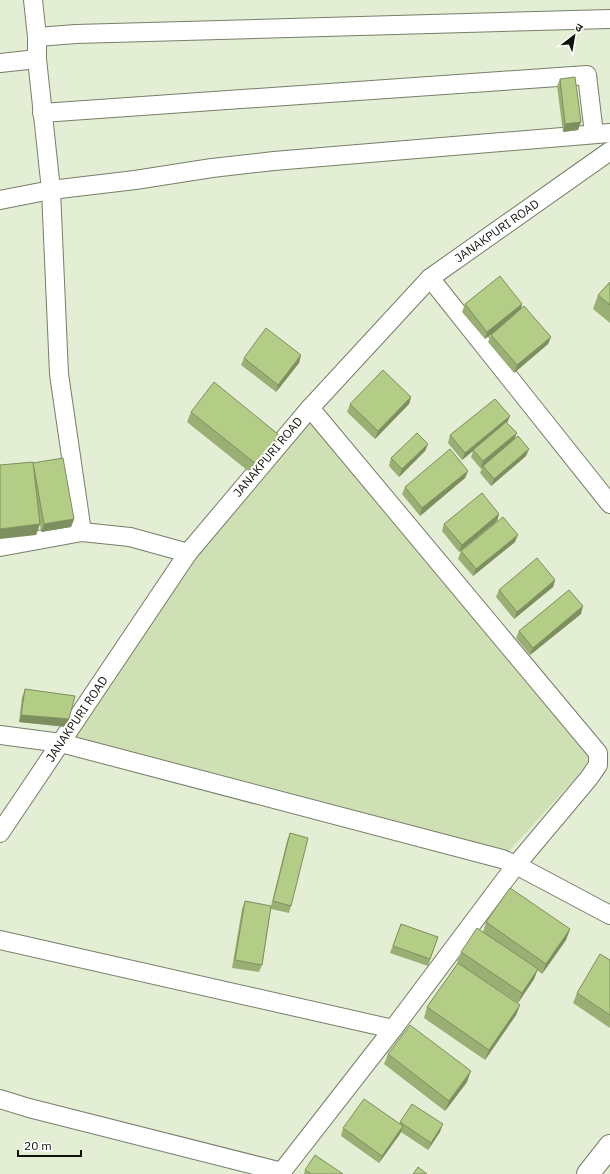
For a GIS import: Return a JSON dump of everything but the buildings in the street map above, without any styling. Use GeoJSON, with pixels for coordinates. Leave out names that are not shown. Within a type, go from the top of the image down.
{"type":"FeatureCollection","features":[{"type":"Feature","properties":{"kind":"street"},"geometry":{"type":"LineString","coordinates":[[33,0],[38,37],[37,59],[42,113],[51,190],[59,374],[82,532]]}},
{"type":"Feature","properties":{"kind":"street"},"geometry":{"type":"LineString","coordinates":[[38,37],[76,34],[610,19]]}},
{"type":"Feature","properties":{"kind":"street"},"geometry":{"type":"LineString","coordinates":[[0,63],[37,59]]}},
{"type":"Feature","properties":{"kind":"street"},"geometry":{"type":"LineString","coordinates":[[0,200],[51,190],[274,161],[602,133],[587,75],[42,113]]}},
{"type":"Feature","properties":{"kind":"street","name":"JANAKPURI ROAD"},"geometry":{"type":"LineString","coordinates":[[0,833],[188,552],[310,408],[430,278],[610,151]]}},
{"type":"Feature","properties":{"kind":"street"},"geometry":{"type":"LineString","coordinates":[[430,278],[610,504]]}},
{"type":"Feature","properties":{"kind":"street"},"geometry":{"type":"LineString","coordinates":[[0,1099],[29,1108],[281,1173],[393,1029],[516,865],[589,778],[598,765],[598,753],[310,408]]}},
{"type":"Feature","properties":{"kind":"street"},"geometry":{"type":"LineString","coordinates":[[0,546],[82,532],[130,537],[188,552]]}},
{"type":"Feature","properties":{"kind":"street"},"geometry":{"type":"LineString","coordinates":[[0,735],[61,743],[502,859],[610,915]]}},
{"type":"Feature","properties":{"kind":"street"},"geometry":{"type":"LineString","coordinates":[[0,940],[393,1029]]}},
{"type":"Feature","properties":{"kind":"street"},"geometry":{"type":"LineString","coordinates":[[588,1174],[610,1146]]}},
{"type":"Feature","properties":{"kind":"green space"},"geometry":{"type":"Polygon","coordinates":[[[310,408],[598,753],[502,859],[61,743],[188,553],[310,408]]]}}]}
